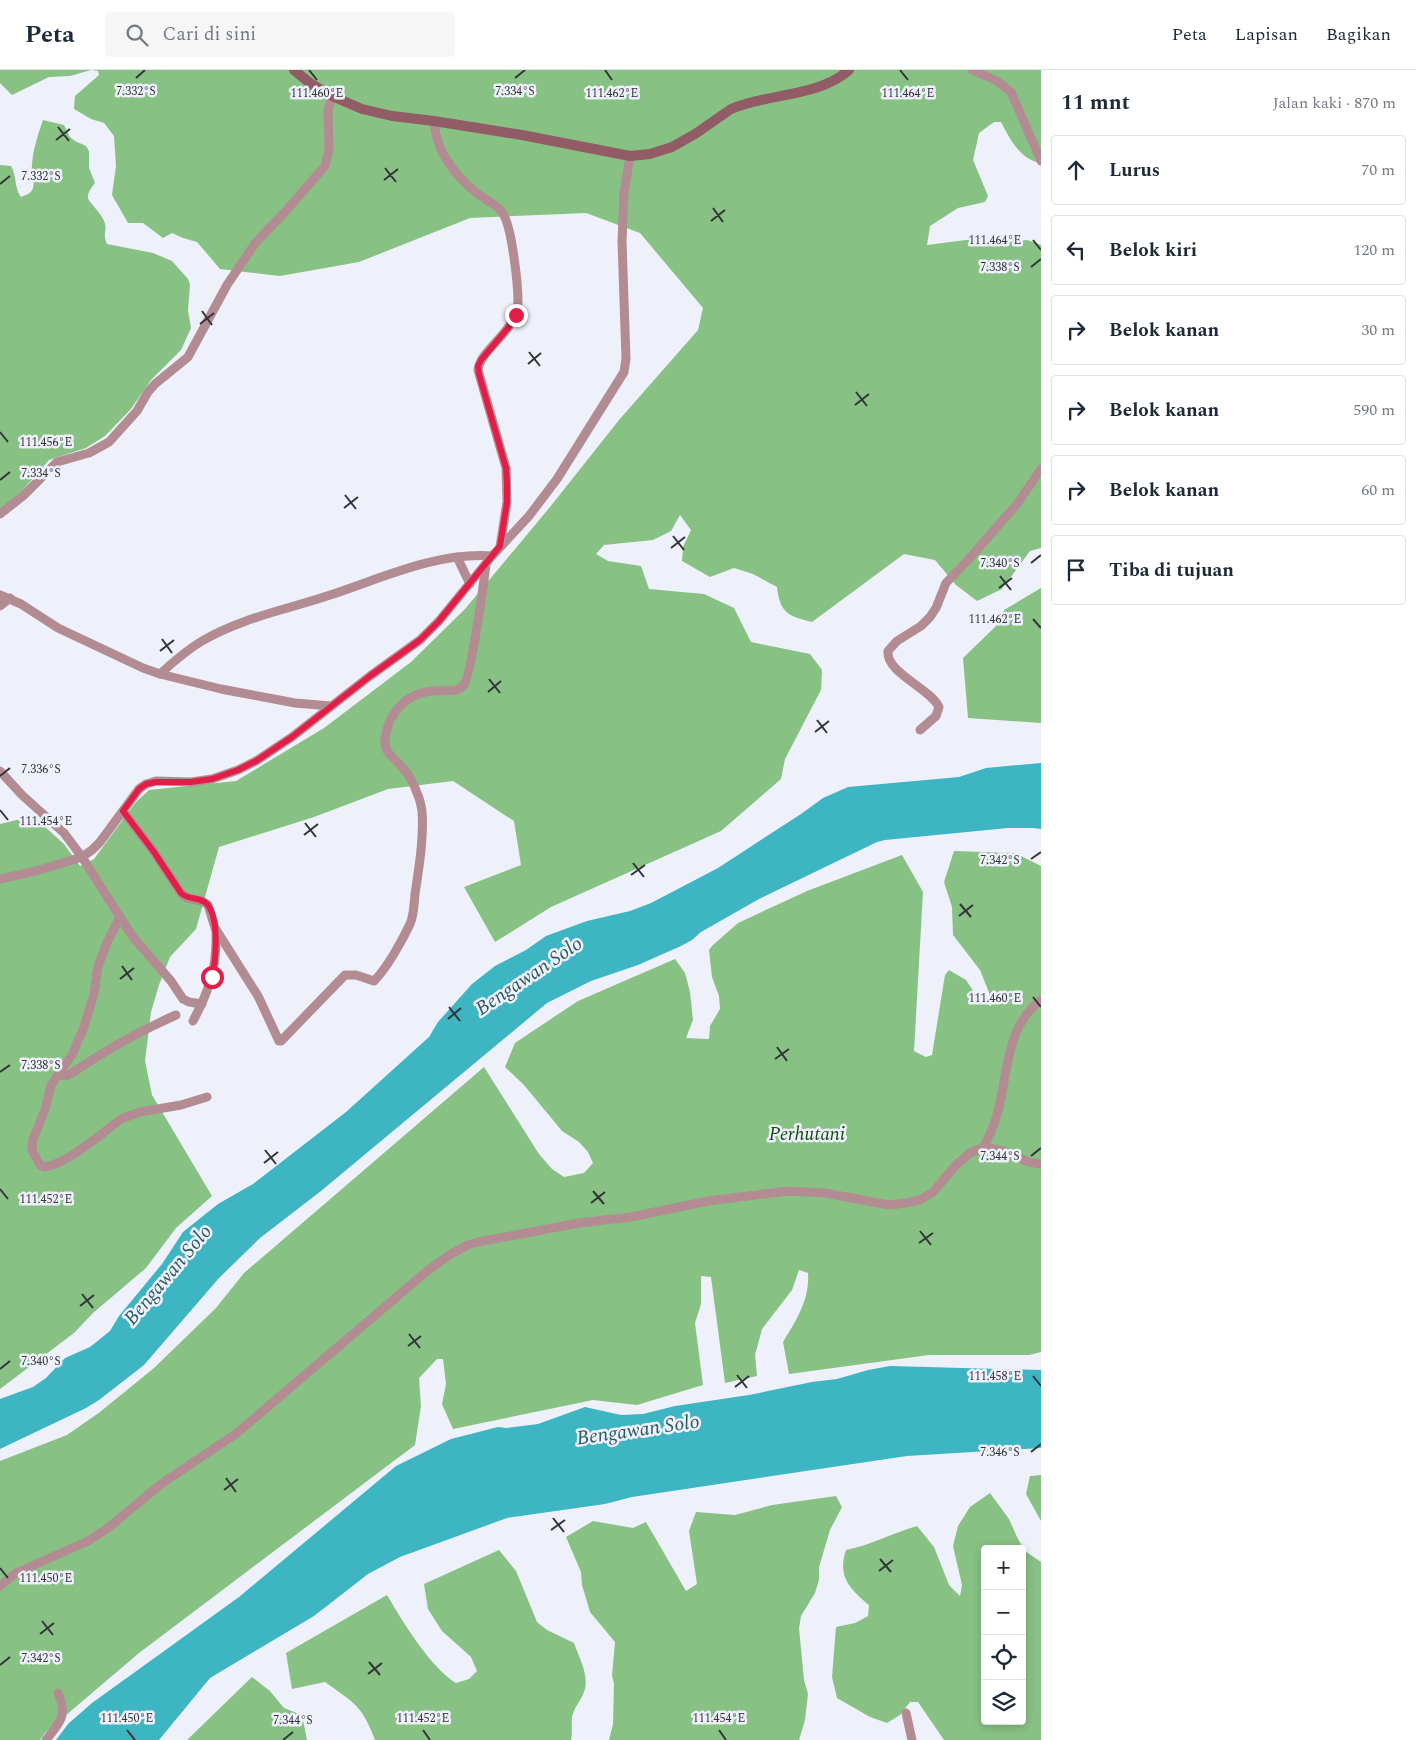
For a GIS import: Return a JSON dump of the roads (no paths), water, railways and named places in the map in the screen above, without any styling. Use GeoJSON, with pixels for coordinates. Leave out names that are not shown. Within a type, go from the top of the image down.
{"type":"FeatureCollection","features":[{"type":"Feature","properties":{"kind":"street"},"geometry":{"type":"LineString","coordinates":[[294,70],[310,83],[332,96],[362,109],[392,116],[522,135],[630,156],[650,154],[672,147],[738,106],[772,96],[825,85],[849,70]]}},
{"type":"Feature","properties":{"kind":"street"},"geometry":{"type":"LineString","coordinates":[[972,70],[997,81],[1010,92],[1041,161]]}},
{"type":"Feature","properties":{"kind":"street"},"geometry":{"type":"LineString","coordinates":[[0,514],[23,496],[57,462],[89,453],[109,442],[137,411],[155,384],[188,357],[228,284],[256,242],[286,212],[325,166],[329,150],[328,111],[332,96]]}},
{"type":"Feature","properties":{"kind":"street"},"geometry":{"type":"LineString","coordinates":[[434,121],[438,143],[444,158],[469,186],[500,209],[506,218],[509,229],[517,289],[518,304],[516,315],[508,328],[481,360],[478,370],[506,468],[507,502],[500,546]]}},
{"type":"Feature","properties":{"kind":"street"},"geometry":{"type":"LineString","coordinates":[[0,880],[82,857],[97,845],[139,789],[146,784],[212,779],[238,770],[256,761],[292,737],[370,676],[420,640],[439,621],[500,546],[529,516],[557,479],[624,372],[626,359],[622,241],[624,193],[630,156]]}},
{"type":"Feature","properties":{"kind":"street"},"geometry":{"type":"LineString","coordinates":[[920,730],[936,716],[939,707],[929,695],[896,668],[888,656],[888,651],[930,617],[936,608],[946,583],[1017,504],[1041,469]]}},
{"type":"Feature","properties":{"kind":"street"},"geometry":{"type":"LineString","coordinates":[[160,674],[202,641],[255,618],[327,596],[372,579],[457,556],[492,556]]}},
{"type":"Feature","properties":{"kind":"street"},"geometry":{"type":"LineString","coordinates":[[457,556],[470,584]]}},
{"type":"Feature","properties":{"kind":"street"},"geometry":{"type":"LineString","coordinates":[[123,811],[149,845],[181,893],[186,898],[207,903],[216,928],[258,996],[280,1042],[345,975],[354,975],[371,981],[376,980],[412,919],[422,822],[421,806],[416,790],[401,766],[386,751],[385,742],[388,726],[402,704],[414,695],[431,691],[456,690],[465,685],[486,564]]}},
{"type":"Feature","properties":{"kind":"street"},"geometry":{"type":"LineString","coordinates":[[0,595],[10,598],[58,628],[160,674],[221,689],[295,703],[331,706]]}},
{"type":"Feature","properties":{"kind":"street"},"geometry":{"type":"LineString","coordinates":[[0,606],[10,598]]}},
{"type":"Feature","properties":{"kind":"street"},"geometry":{"type":"LineString","coordinates":[[0,771],[22,795],[59,828],[82,857],[133,937],[184,999],[189,1002],[202,1004]]}},
{"type":"Feature","properties":{"kind":"street"},"geometry":{"type":"LineString","coordinates":[[120,917],[98,966],[94,994],[84,1027],[72,1055],[51,1085],[45,1110],[31,1144],[32,1150],[40,1165],[44,1167],[66,1158],[129,1115],[181,1105],[206,1097]]}},
{"type":"Feature","properties":{"kind":"street"},"geometry":{"type":"LineString","coordinates":[[193,1021],[209,988],[215,966],[216,928]]}},
{"type":"Feature","properties":{"kind":"street"},"geometry":{"type":"LineString","coordinates":[[984,1148],[998,1112],[1009,1053],[1014,1037],[1023,1017],[1041,1000]]}},
{"type":"Feature","properties":{"kind":"street"},"geometry":{"type":"LineString","coordinates":[[59,1074],[66,1076],[72,1073],[144,1028],[176,1014]]}},
{"type":"Feature","properties":{"kind":"street"},"geometry":{"type":"LineString","coordinates":[[0,1586],[16,1573],[88,1541],[108,1528],[161,1484],[237,1433],[421,1276],[446,1257],[468,1245],[579,1223],[631,1217],[708,1201],[782,1192],[825,1193],[889,1205],[901,1204],[920,1200],[933,1192],[956,1165],[974,1151],[984,1148],[1003,1151],[1029,1162],[1041,1164]]}},
{"type":"Feature","properties":{"kind":"street"},"geometry":{"type":"LineString","coordinates":[[46,1740],[62,1717],[63,1703],[58,1692]]}},
{"type":"Feature","properties":{"kind":"street"},"geometry":{"type":"LineString","coordinates":[[906,1713],[912,1740]]}},
{"type":"Feature","properties":{"kind":"water","name":"Bengawan Solo"},"geometry":{"type":"Polygon","coordinates":[[[1041,763],[1041,829],[1008,828],[877,842],[759,899],[701,932],[681,946],[638,965],[591,981],[547,1003],[321,1191],[260,1238],[219,1278],[144,1365],[86,1408],[0,1449],[0,1399],[33,1387],[46,1378],[65,1358],[90,1347],[110,1331],[119,1316],[162,1264],[183,1232],[218,1204],[253,1184],[346,1112],[429,1037],[438,1022],[472,984],[495,966],[526,950],[546,936],[587,921],[630,911],[651,903],[718,868],[823,798],[848,787],[959,777],[986,768],[1041,763]]]}},
{"type":"Feature","properties":{"kind":"water","name":"Bengawan Solo"},"geometry":{"type":"Polygon","coordinates":[[[890,1366],[1041,1370],[1041,1448],[907,1456],[632,1497],[605,1504],[507,1518],[400,1557],[368,1574],[314,1616],[210,1678],[159,1740],[56,1740],[68,1724],[92,1703],[239,1597],[396,1466],[451,1439],[498,1427],[507,1428],[538,1424],[585,1407],[621,1415],[643,1414],[675,1406],[837,1379],[890,1366]]]}},
{"type":"Feature","properties":{"kind":"park label","name":"Perhutani"},"geometry":{"type":"Point","coordinates":[807,1134]}}]}
